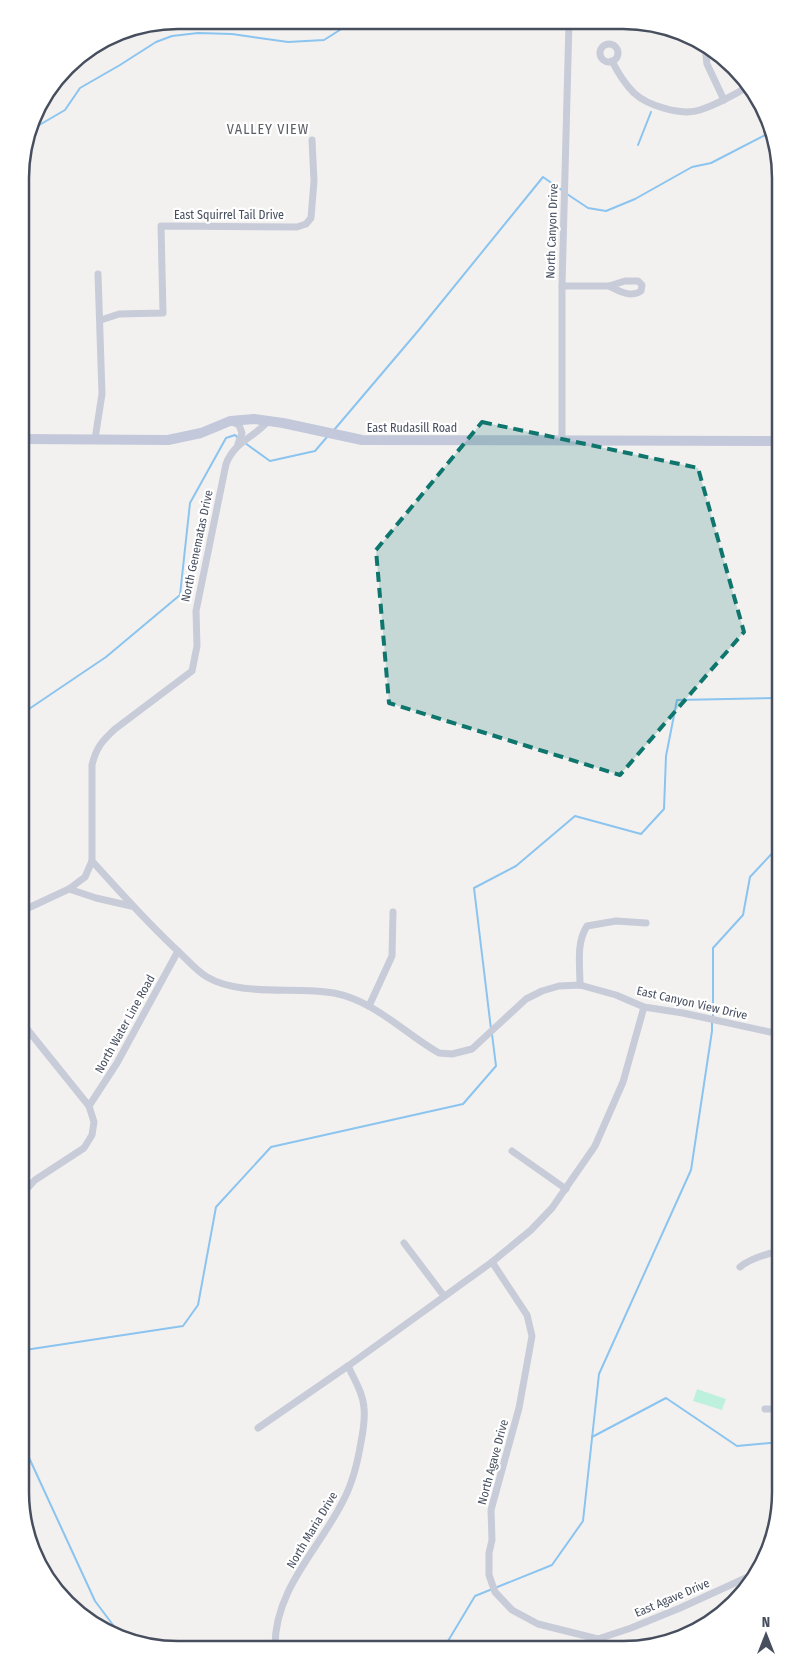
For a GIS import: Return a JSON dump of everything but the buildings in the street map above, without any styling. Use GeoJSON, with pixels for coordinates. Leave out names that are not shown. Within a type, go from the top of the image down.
{"type":"FeatureCollection","features":[{"type":"Feature","properties":{"kind":"street","name":"North Canyon Drive"},"geometry":{"type":"LineString","coordinates":[[562,440],[562,286],[569,29]]}},
{"type":"Feature","properties":{"kind":"street"},"geometry":{"type":"LineString","coordinates":[[706,54],[707,64],[724,100]]}},
{"type":"Feature","properties":{"kind":"street"},"geometry":{"type":"LineString","coordinates":[[612,61],[619,75],[635,94],[663,108],[679,111],[698,111],[743,90]]}},
{"type":"Feature","properties":{"kind":"street","name":"East Squirrel Tail Drive"},"geometry":{"type":"LineString","coordinates":[[101,320],[119,314],[163,314],[161,226],[297,227],[306,224],[311,218],[314,182],[312,140]]}},
{"type":"Feature","properties":{"kind":"street"},"geometry":{"type":"LineString","coordinates":[[96,439],[102,394],[98,274]]}},
{"type":"Feature","properties":{"kind":"street"},"geometry":{"type":"LineString","coordinates":[[562,286],[609,286]]}},
{"type":"Feature","properties":{"kind":"street","name":"East Rudasill Road"},"geometry":{"type":"LineString","coordinates":[[29,439],[168,440],[201,433],[231,421],[254,419],[268,420],[362,440],[772,441]]}},
{"type":"Feature","properties":{"kind":"street","name":"North Genematas Drive"},"geometry":{"type":"LineString","coordinates":[[92,861],[92,765],[95,752],[104,739],[115,729],[192,671],[197,646],[196,611],[226,464],[229,456],[235,449],[268,420]]}},
{"type":"Feature","properties":{"kind":"street"},"geometry":{"type":"LineString","coordinates":[[231,421],[239,425],[242,433],[235,449]]}},
{"type":"Feature","properties":{"kind":"street"},"geometry":{"type":"LineString","coordinates":[[29,908],[69,889],[85,877],[92,861]]}},
{"type":"Feature","properties":{"kind":"street","name":"East Canyon View Drive"},"geometry":{"type":"LineString","coordinates":[[92,861],[132,906],[206,977],[228,986],[246,989],[302,989],[334,993],[348,997],[369,1006],[429,1047],[440,1052],[452,1054],[472,1049],[526,999],[542,991],[560,986],[580,985],[616,995],[644,1007],[683,1013],[772,1032]]}},
{"type":"Feature","properties":{"kind":"street"},"geometry":{"type":"LineString","coordinates":[[69,889],[96,898],[132,906]]}},
{"type":"Feature","properties":{"kind":"street"},"geometry":{"type":"LineString","coordinates":[[369,1006],[392,956],[393,912]]}},
{"type":"Feature","properties":{"kind":"street"},"geometry":{"type":"LineString","coordinates":[[580,985],[580,943],[582,934],[587,926],[616,921],[646,922]]}},
{"type":"Feature","properties":{"kind":"street","name":"North Water Line Road"},"geometry":{"type":"LineString","coordinates":[[89,1106],[118,1063],[178,951]]}},
{"type":"Feature","properties":{"kind":"street"},"geometry":{"type":"LineString","coordinates":[[258,1428],[348,1366],[492,1262],[531,1230],[552,1208],[595,1146],[623,1082],[644,1007]]}},
{"type":"Feature","properties":{"kind":"street"},"geometry":{"type":"LineString","coordinates":[[29,1031],[89,1106],[94,1122],[92,1135],[84,1148],[35,1180],[29,1187]]}},
{"type":"Feature","properties":{"kind":"street"},"geometry":{"type":"LineString","coordinates":[[512,1151],[566,1189]]}},
{"type":"Feature","properties":{"kind":"street"},"geometry":{"type":"LineString","coordinates":[[404,1242],[444,1296]]}},
{"type":"Feature","properties":{"kind":"street"},"geometry":{"type":"LineString","coordinates":[[740,1267],[746,1262],[772,1253]]}},
{"type":"Feature","properties":{"kind":"street","name":"North Agave Drive"},"geometry":{"type":"LineString","coordinates":[[492,1262],[527,1315],[532,1336],[519,1408],[491,1510],[492,1540],[489,1553],[489,1575],[495,1592],[512,1610],[538,1624],[594,1641]]}},
{"type":"Feature","properties":{"kind":"street","name":"North Maria Drive"},"geometry":{"type":"LineString","coordinates":[[275,1641],[275,1629],[291,1584],[326,1531],[346,1496],[358,1456],[364,1408],[359,1389],[348,1366]]}},
{"type":"Feature","properties":{"kind":"street"},"geometry":{"type":"LineString","coordinates":[[765,1409],[772,1409]]}},
{"type":"Feature","properties":{"kind":"street","name":"East Agave Drive"},"geometry":{"type":"LineString","coordinates":[[599,1641],[745,1578]]}},
{"type":"Feature","properties":{"kind":"highlighted area"},"geometry":{"type":"Polygon","coordinates":[[[482,422],[698,468],[744,632],[620,775],[389,703],[376,550],[482,422]]]}},
{"type":"Feature","properties":{"kind":"green space"},"geometry":{"type":"Polygon","coordinates":[[[697,1389],[726,1399],[722,1410],[693,1401],[697,1389]]]}},
{"type":"Feature","properties":{"kind":"waterway"},"geometry":{"type":"LineString","coordinates":[[39,125],[65,110],[80,88],[156,42],[172,36],[198,33],[232,34],[288,42],[324,40],[341,29]]}},
{"type":"Feature","properties":{"kind":"waterway"},"geometry":{"type":"LineString","coordinates":[[638,145],[651,112]]}},
{"type":"Feature","properties":{"kind":"waterway"},"geometry":{"type":"LineString","coordinates":[[567,194],[588,208],[606,211],[635,199],[692,167],[711,163],[766,135]]}},
{"type":"Feature","properties":{"kind":"waterway"},"geometry":{"type":"LineString","coordinates":[[334,430],[418,331],[543,177],[563,191]]}},
{"type":"Feature","properties":{"kind":"waterway"},"geometry":{"type":"LineString","coordinates":[[29,709],[106,657],[180,595],[190,503],[226,438],[235,435],[237,437]]}},
{"type":"Feature","properties":{"kind":"waterway"},"geometry":{"type":"LineString","coordinates":[[245,443],[270,461],[315,451],[327,437]]}},
{"type":"Feature","properties":{"kind":"waterway"},"geometry":{"type":"LineString","coordinates":[[491,1029],[474,888],[516,866],[575,816],[641,834],[664,809],[666,756],[677,700],[772,698]]}},
{"type":"Feature","properties":{"kind":"waterway"},"geometry":{"type":"LineString","coordinates":[[713,1017],[713,948],[743,915],[750,877],[772,853]]}},
{"type":"Feature","properties":{"kind":"waterway"},"geometry":{"type":"LineString","coordinates":[[448,1641],[475,1596],[552,1565],[583,1521],[599,1374],[691,1170],[712,1021]]}},
{"type":"Feature","properties":{"kind":"waterway"},"geometry":{"type":"LineString","coordinates":[[29,1349],[183,1326],[198,1305],[216,1207],[271,1147],[463,1104],[496,1066],[492,1034]]}},
{"type":"Feature","properties":{"kind":"waterway"},"geometry":{"type":"LineString","coordinates":[[592,1437],[666,1398],[737,1446],[772,1443]]}},
{"type":"Feature","properties":{"kind":"waterway"},"geometry":{"type":"LineString","coordinates":[[29,1458],[95,1601],[114,1627]]}},
{"type":"Feature","properties":{"kind":"district","name":"VALLEY VIEW"},"geometry":{"type":"Point","coordinates":[268,129]}}]}
